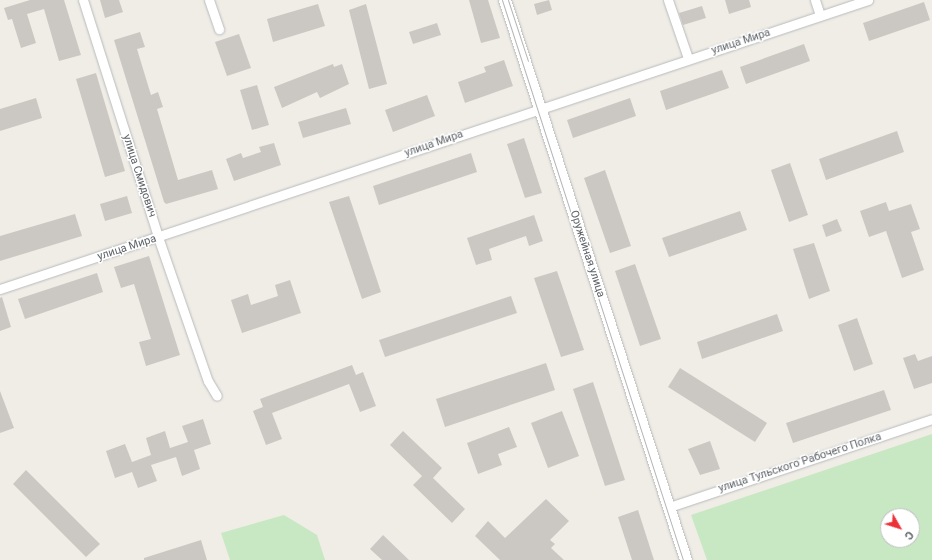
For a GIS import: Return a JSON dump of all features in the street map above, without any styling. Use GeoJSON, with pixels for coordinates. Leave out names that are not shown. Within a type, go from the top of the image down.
{"type":"FeatureCollection","features":[{"type":"Feature","properties":{"kind":"street","name":"улица Смидович"},"geometry":{"type":"LineString","coordinates":[[83,0],[158,237],[208,381],[217,396]]}},
{"type":"Feature","properties":{"kind":"street"},"geometry":{"type":"LineString","coordinates":[[209,0],[219,29]]}},
{"type":"Feature","properties":{"kind":"street","name":"Оружейная улица"},"geometry":{"type":"LineString","coordinates":[[505,0],[686,560]]}},
{"type":"Feature","properties":{"kind":"street"},"geometry":{"type":"LineString","coordinates":[[668,0],[688,58]]}},
{"type":"Feature","properties":{"kind":"street"},"geometry":{"type":"LineString","coordinates":[[815,0],[820,15]]}},
{"type":"Feature","properties":{"kind":"street","name":"улица Мира"},"geometry":{"type":"LineString","coordinates":[[0,289],[540,110],[688,58],[868,0]]}},
{"type":"Feature","properties":{"kind":"street","name":"улица Тульского Рабочего Полка"},"geometry":{"type":"LineString","coordinates":[[669,507],[932,419]]}},
{"type":"Feature","properties":{"kind":"green space"},"geometry":{"type":"Polygon","coordinates":[[[932,434],[932,560],[707,560],[691,515],[932,434]]]}},
{"type":"Feature","properties":{"kind":"green space"},"geometry":{"type":"Polygon","coordinates":[[[284,515],[317,535],[325,560],[230,560],[221,533],[284,515]]]}},
{"type":"Feature","properties":{"kind":"building"},"geometry":{"type":"Polygon","coordinates":[[[30,0],[64,0],[81,55],[59,61],[44,9],[27,14],[36,43],[21,48],[12,19],[8,20],[4,8],[30,0]]]}},
{"type":"Feature","properties":{"kind":"building"},"geometry":{"type":"Polygon","coordinates":[[[100,0],[119,0],[123,12],[105,18],[100,0]]]}},
{"type":"Feature","properties":{"kind":"building"},"geometry":{"type":"Polygon","coordinates":[[[469,0],[488,0],[500,38],[481,43],[469,0]]]}},
{"type":"Feature","properties":{"kind":"building"},"geometry":{"type":"Polygon","coordinates":[[[549,0],[552,10],[537,15],[534,4],[549,0]]]}},
{"type":"Feature","properties":{"kind":"building"},"geometry":{"type":"Polygon","coordinates":[[[725,0],[749,0],[751,7],[729,14],[725,0]]]}},
{"type":"Feature","properties":{"kind":"building"},"geometry":{"type":"Polygon","coordinates":[[[924,2],[930,20],[869,41],[863,23],[924,2]]]}},
{"type":"Feature","properties":{"kind":"building"},"geometry":{"type":"Polygon","coordinates":[[[318,4],[325,26],[273,42],[267,19],[318,4]]]}},
{"type":"Feature","properties":{"kind":"building"},"geometry":{"type":"Polygon","coordinates":[[[366,4],[387,84],[369,89],[349,10],[366,4]]]}},
{"type":"Feature","properties":{"kind":"building"},"geometry":{"type":"Polygon","coordinates":[[[702,6],[706,18],[683,25],[679,13],[702,6]]]}},
{"type":"Feature","properties":{"kind":"building"},"geometry":{"type":"Polygon","coordinates":[[[437,23],[441,35],[413,44],[409,32],[437,23]]]}},
{"type":"Feature","properties":{"kind":"building"},"geometry":{"type":"Polygon","coordinates":[[[140,32],[145,47],[137,49],[151,95],[158,92],[163,107],[157,109],[178,180],[212,170],[218,189],[166,204],[164,202],[114,40],[140,32]]]}},
{"type":"Feature","properties":{"kind":"building"},"geometry":{"type":"Polygon","coordinates":[[[239,34],[251,68],[227,76],[215,42],[239,34]]]}},
{"type":"Feature","properties":{"kind":"building"},"geometry":{"type":"Polygon","coordinates":[[[804,44],[810,61],[746,84],[740,67],[804,44]]]}},
{"type":"Feature","properties":{"kind":"building"},"geometry":{"type":"Polygon","coordinates":[[[504,60],[513,86],[465,103],[458,82],[486,72],[484,67],[504,60]]]}},
{"type":"Feature","properties":{"kind":"building"},"geometry":{"type":"Polygon","coordinates":[[[333,64],[334,67],[342,64],[349,84],[320,98],[317,92],[282,108],[274,87],[333,64]]]}},
{"type":"Feature","properties":{"kind":"building"},"geometry":{"type":"Polygon","coordinates":[[[722,70],[729,88],[666,110],[660,91],[722,70]]]}},
{"type":"Feature","properties":{"kind":"building"},"geometry":{"type":"Polygon","coordinates":[[[96,73],[125,171],[105,177],[76,79],[96,73]]]}},
{"type":"Feature","properties":{"kind":"building"},"geometry":{"type":"Polygon","coordinates":[[[257,85],[269,125],[252,130],[240,90],[257,85]]]}},
{"type":"Feature","properties":{"kind":"building"},"geometry":{"type":"Polygon","coordinates":[[[427,95],[435,116],[393,132],[385,110],[427,95]]]}},
{"type":"Feature","properties":{"kind":"building"},"geometry":{"type":"Polygon","coordinates":[[[36,98],[42,118],[0,131],[0,109],[36,98]]]}},
{"type":"Feature","properties":{"kind":"building"},"geometry":{"type":"Polygon","coordinates":[[[630,98],[636,116],[573,138],[567,120],[630,98]]]}},
{"type":"Feature","properties":{"kind":"building"},"geometry":{"type":"Polygon","coordinates":[[[346,108],[351,124],[303,138],[298,122],[346,108]]]}},
{"type":"Feature","properties":{"kind":"building"},"geometry":{"type":"Polygon","coordinates":[[[897,131],[904,152],[826,180],[819,159],[897,131]]]}},
{"type":"Feature","properties":{"kind":"building"},"geometry":{"type":"Polygon","coordinates":[[[524,138],[542,193],[525,198],[507,144],[524,138]]]}},
{"type":"Feature","properties":{"kind":"building"},"geometry":{"type":"Polygon","coordinates":[[[274,143],[281,165],[234,181],[226,159],[241,153],[243,158],[261,152],[259,147],[274,143]]]}},
{"type":"Feature","properties":{"kind":"building"},"geometry":{"type":"Polygon","coordinates":[[[471,153],[477,172],[379,205],[373,186],[471,153]]]}},
{"type":"Feature","properties":{"kind":"building"},"geometry":{"type":"Polygon","coordinates":[[[790,163],[808,215],[789,222],[771,170],[790,163]]]}},
{"type":"Feature","properties":{"kind":"building"},"geometry":{"type":"Polygon","coordinates":[[[605,170],[631,246],[610,253],[584,178],[605,170]]]}},
{"type":"Feature","properties":{"kind":"building"},"geometry":{"type":"Polygon","coordinates":[[[127,196],[132,213],[105,221],[100,204],[127,196]]]}},
{"type":"Feature","properties":{"kind":"building"},"geometry":{"type":"Polygon","coordinates":[[[349,196],[381,292],[362,299],[329,202],[349,196]]]}},
{"type":"Feature","properties":{"kind":"building"},"geometry":{"type":"Polygon","coordinates":[[[886,202],[889,211],[911,204],[920,229],[911,232],[924,270],[902,278],[886,231],[869,237],[860,211],[886,202]]]}},
{"type":"Feature","properties":{"kind":"building"},"geometry":{"type":"Polygon","coordinates":[[[740,211],[747,230],[669,257],[662,238],[740,211]]]}},
{"type":"Feature","properties":{"kind":"building"},"geometry":{"type":"Polygon","coordinates":[[[75,214],[82,236],[0,261],[0,236],[75,214]]]}},
{"type":"Feature","properties":{"kind":"building"},"geometry":{"type":"Polygon","coordinates":[[[534,215],[543,241],[529,246],[526,236],[489,249],[492,260],[476,265],[467,238],[534,215]]]}},
{"type":"Feature","properties":{"kind":"building"},"geometry":{"type":"Polygon","coordinates":[[[837,219],[842,231],[826,237],[822,225],[837,219]]]}},
{"type":"Feature","properties":{"kind":"building"},"geometry":{"type":"Polygon","coordinates":[[[814,243],[830,291],[809,299],[793,249],[814,243]]]}},
{"type":"Feature","properties":{"kind":"building"},"geometry":{"type":"Polygon","coordinates":[[[149,256],[180,355],[146,366],[139,342],[151,339],[134,284],[121,288],[114,267],[149,256]]]}},
{"type":"Feature","properties":{"kind":"building"},"geometry":{"type":"Polygon","coordinates":[[[635,264],[661,339],[640,346],[615,271],[635,264]]]}},
{"type":"Feature","properties":{"kind":"building"},"geometry":{"type":"Polygon","coordinates":[[[557,271],[584,350],[561,357],[534,278],[557,271]]]}},
{"type":"Feature","properties":{"kind":"building"},"geometry":{"type":"Polygon","coordinates":[[[97,273],[103,292],[25,319],[18,299],[97,273]]]}},
{"type":"Feature","properties":{"kind":"building"},"geometry":{"type":"Polygon","coordinates":[[[290,280],[301,313],[242,333],[231,300],[248,294],[251,305],[278,296],[275,285],[290,280]]]}},
{"type":"Feature","properties":{"kind":"building"},"geometry":{"type":"Polygon","coordinates":[[[511,296],[517,313],[385,357],[379,340],[511,296]]]}},
{"type":"Feature","properties":{"kind":"building"},"geometry":{"type":"Polygon","coordinates":[[[2,297],[11,327],[0,331],[0,298],[2,297]]]}},
{"type":"Feature","properties":{"kind":"building"},"geometry":{"type":"Polygon","coordinates":[[[777,314],[783,331],[702,359],[697,342],[777,314]]]}},
{"type":"Feature","properties":{"kind":"building"},"geometry":{"type":"Polygon","coordinates":[[[857,318],[873,364],[854,371],[838,325],[857,318]]]}},
{"type":"Feature","properties":{"kind":"building"},"geometry":{"type":"Polygon","coordinates":[[[915,354],[918,361],[932,356],[932,383],[914,389],[903,358],[915,354]]]}},
{"type":"Feature","properties":{"kind":"building"},"geometry":{"type":"Polygon","coordinates":[[[546,363],[555,390],[445,427],[436,399],[546,363]]]}},
{"type":"Feature","properties":{"kind":"building"},"geometry":{"type":"Polygon","coordinates":[[[352,365],[356,375],[363,372],[376,406],[360,412],[349,384],[272,413],[282,439],[266,445],[253,411],[263,407],[260,399],[352,365]]]}},
{"type":"Feature","properties":{"kind":"building"},"geometry":{"type":"Polygon","coordinates":[[[680,368],[767,423],[755,442],[668,387],[680,368]]]}},
{"type":"Feature","properties":{"kind":"building"},"geometry":{"type":"Polygon","coordinates":[[[593,382],[625,480],[605,486],[573,389],[593,382]]]}},
{"type":"Feature","properties":{"kind":"building"},"geometry":{"type":"Polygon","coordinates":[[[884,390],[891,410],[793,443],[786,423],[884,390]]]}},
{"type":"Feature","properties":{"kind":"building"},"geometry":{"type":"Polygon","coordinates":[[[0,391],[14,428],[0,433],[0,391]]]}},
{"type":"Feature","properties":{"kind":"building"},"geometry":{"type":"Polygon","coordinates":[[[562,411],[579,456],[548,468],[531,423],[562,411]]]}},
{"type":"Feature","properties":{"kind":"building"},"geometry":{"type":"Polygon","coordinates":[[[203,419],[211,444],[194,450],[200,469],[182,476],[176,457],[151,465],[157,481],[138,488],[132,472],[115,478],[106,451],[125,444],[132,462],[151,455],[146,438],[165,431],[170,448],[188,442],[182,426],[203,419]]]}},
{"type":"Feature","properties":{"kind":"building"},"geometry":{"type":"Polygon","coordinates":[[[509,427],[517,447],[498,454],[502,465],[478,474],[467,443],[509,427]]]}},
{"type":"Feature","properties":{"kind":"building"},"geometry":{"type":"Polygon","coordinates":[[[403,431],[442,468],[433,478],[465,509],[452,523],[413,485],[422,476],[390,445],[403,431]]]}},
{"type":"Feature","properties":{"kind":"building"},"geometry":{"type":"Polygon","coordinates":[[[710,441],[720,469],[700,475],[688,449],[710,441]]]}},
{"type":"Feature","properties":{"kind":"building"},"geometry":{"type":"Polygon","coordinates":[[[26,470],[100,544],[86,557],[13,484],[26,470]]]}},
{"type":"Feature","properties":{"kind":"building"},"geometry":{"type":"Polygon","coordinates":[[[546,499],[569,521],[550,540],[555,544],[551,548],[564,560],[500,560],[475,536],[488,521],[505,538],[546,499]]]}},
{"type":"Feature","properties":{"kind":"building"},"geometry":{"type":"Polygon","coordinates":[[[638,510],[654,560],[632,560],[618,517],[638,510]]]}},
{"type":"Feature","properties":{"kind":"building"},"geometry":{"type":"Polygon","coordinates":[[[383,535],[409,560],[382,560],[370,549],[383,535]]]}},
{"type":"Feature","properties":{"kind":"building"},"geometry":{"type":"Polygon","coordinates":[[[201,540],[207,560],[144,560],[144,558],[201,540]]]}},
{"type":"Feature","properties":{"kind":"tram line"},"geometry":{"type":"LineString","coordinates":[[502,0],[683,560]]}},
{"type":"Feature","properties":{"kind":"tram line"},"geometry":{"type":"LineString","coordinates":[[508,0],[528,61]]}}]}
